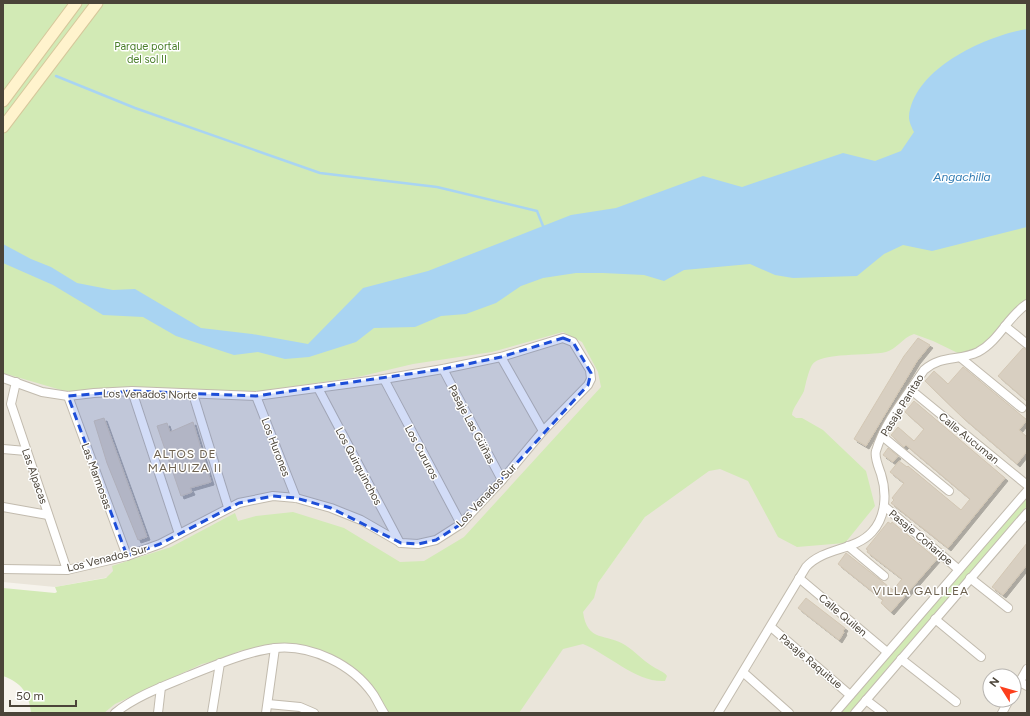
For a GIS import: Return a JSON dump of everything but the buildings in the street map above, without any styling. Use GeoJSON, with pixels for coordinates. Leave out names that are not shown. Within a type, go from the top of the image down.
{"type":"FeatureCollection","features":[{"type":"Feature","properties":{"kind":"main road"},"geometry":{"type":"LineString","coordinates":[[3,101],[76,3]]}},
{"type":"Feature","properties":{"kind":"main road"},"geometry":{"type":"LineString","coordinates":[[3,128],[97,3]]}},
{"type":"Feature","properties":{"kind":"street","name":"Pasaje Panitao"},"geometry":{"type":"LineString","coordinates":[[718,713],[744,673],[799,578],[812,560],[863,540],[872,532],[879,521],[884,506],[884,485],[876,453],[882,436],[924,370],[932,362],[961,358],[979,351],[1017,312],[1027,304]]}},
{"type":"Feature","properties":{"kind":"street"},"geometry":{"type":"LineString","coordinates":[[1005,326],[1027,344]]}},
{"type":"Feature","properties":{"kind":"street","name":"Los Venados Sur"},"geometry":{"type":"LineString","coordinates":[[3,569],[67,570],[127,556],[160,544],[228,507],[262,497],[296,498],[348,514],[401,543],[418,544],[436,540],[461,524],[502,480],[543,431],[588,385],[591,379],[590,370],[573,342],[566,338],[561,338],[501,357],[443,369],[384,379],[300,389]]}},
{"type":"Feature","properties":{"kind":"street"},"geometry":{"type":"LineString","coordinates":[[501,357],[543,431]]}},
{"type":"Feature","properties":{"kind":"street"},"geometry":{"type":"LineString","coordinates":[[961,358],[1022,408]]}},
{"type":"Feature","properties":{"kind":"street","name":"Pasaje Las Güiñas"},"geometry":{"type":"LineString","coordinates":[[443,369],[502,480]]}},
{"type":"Feature","properties":{"kind":"street","name":"Los Venados Norte"},"geometry":{"type":"LineString","coordinates":[[3,378],[42,392],[68,396],[132,391],[256,396],[300,389]]}},
{"type":"Feature","properties":{"kind":"street","name":"Los Cururos"},"geometry":{"type":"LineString","coordinates":[[384,379],[461,524]]}},
{"type":"Feature","properties":{"kind":"street","name":"Las Alpacas"},"geometry":{"type":"LineString","coordinates":[[16,382],[11,404],[67,570]]}},
{"type":"Feature","properties":{"kind":"street","name":"Los Quirquinchos"},"geometry":{"type":"LineString","coordinates":[[318,388],[401,543]]}},
{"type":"Feature","properties":{"kind":"street","name":"Calle Aucuman"},"geometry":{"type":"LineString","coordinates":[[911,390],[1027,485]]}},
{"type":"Feature","properties":{"kind":"street"},"geometry":{"type":"LineString","coordinates":[[132,391],[179,534]]}},
{"type":"Feature","properties":{"kind":"street"},"geometry":{"type":"LineString","coordinates":[[193,394],[228,507]]}},
{"type":"Feature","properties":{"kind":"street","name":"Las Marmosas"},"geometry":{"type":"LineString","coordinates":[[68,396],[127,556]]}},
{"type":"Feature","properties":{"kind":"street","name":"Los Hurones"},"geometry":{"type":"LineString","coordinates":[[256,396],[296,498]]}},
{"type":"Feature","properties":{"kind":"street"},"geometry":{"type":"LineString","coordinates":[[882,436],[950,491]]}},
{"type":"Feature","properties":{"kind":"street"},"geometry":{"type":"LineString","coordinates":[[3,449],[26,451]]}},
{"type":"Feature","properties":{"kind":"street"},"geometry":{"type":"LineString","coordinates":[[835,713],[1027,490]]}},
{"type":"Feature","properties":{"kind":"street","name":"Pasaje Coñaripe"},"geometry":{"type":"LineString","coordinates":[[884,506],[958,569]]}},
{"type":"Feature","properties":{"kind":"street"},"geometry":{"type":"LineString","coordinates":[[3,507],[48,515]]}},
{"type":"Feature","properties":{"kind":"street"},"geometry":{"type":"LineString","coordinates":[[855,713],[1027,513]]}},
{"type":"Feature","properties":{"kind":"street"},"geometry":{"type":"LineString","coordinates":[[848,546],[884,576]]}},
{"type":"Feature","properties":{"kind":"street","name":"Calle Quilen"},"geometry":{"type":"LineString","coordinates":[[799,578],[887,652]]}},
{"type":"Feature","properties":{"kind":"street"},"geometry":{"type":"LineString","coordinates":[[970,578],[1008,608]]}},
{"type":"Feature","properties":{"kind":"street"},"geometry":{"type":"LineString","coordinates":[[935,619],[981,657]]}},
{"type":"Feature","properties":{"kind":"street","name":"Pasaje Raquitue"},"geometry":{"type":"LineString","coordinates":[[771,627],[850,695]]}},
{"type":"Feature","properties":{"kind":"street"},"geometry":{"type":"LineString","coordinates":[[266,713],[275,648]]}},
{"type":"Feature","properties":{"kind":"street"},"geometry":{"type":"LineString","coordinates":[[115,713],[161,687],[220,663],[275,648],[310,652],[341,665],[367,686],[384,713]]}},
{"type":"Feature","properties":{"kind":"street"},"geometry":{"type":"LineString","coordinates":[[901,659],[956,702]]}},
{"type":"Feature","properties":{"kind":"street"},"geometry":{"type":"LineString","coordinates":[[212,713],[220,663]]}},
{"type":"Feature","properties":{"kind":"street"},"geometry":{"type":"LineString","coordinates":[[744,673],[789,713]]}},
{"type":"Feature","properties":{"kind":"street"},"geometry":{"type":"LineString","coordinates":[[158,713],[161,687]]}},
{"type":"Feature","properties":{"kind":"street"},"geometry":{"type":"LineString","coordinates":[[866,700],[883,713]]}},
{"type":"Feature","properties":{"kind":"street"},"geometry":{"type":"LineString","coordinates":[[268,704],[300,707],[314,713]]}},
{"type":"Feature","properties":{"kind":"highlighted area"},"geometry":{"type":"Polygon","coordinates":[[[563,338],[573,342],[591,373],[588,385],[461,524],[436,540],[418,544],[401,543],[331,508],[296,498],[273,496],[239,503],[160,544],[127,556],[68,396],[132,391],[256,396],[443,369],[501,357],[563,338]]]}},
{"type":"Feature","properties":{"kind":"shaded area"},"geometry":{"type":"Polygon","coordinates":[[[1027,268],[1027,713],[505,713],[772,339],[1027,268]]]}},
{"type":"Feature","properties":{"kind":"shaded area"},"geometry":{"type":"Polygon","coordinates":[[[3,317],[593,325],[622,378],[478,569],[250,551],[55,587],[3,582],[3,317]]]}},
{"type":"Feature","properties":{"kind":"shaded area"},"geometry":{"type":"Polygon","coordinates":[[[291,629],[412,713],[76,713],[291,629]]]}},
{"type":"Feature","properties":{"kind":"green space","name":"Parque portal del sol II"},"geometry":{"type":"Polygon","coordinates":[[[3,3],[1027,3],[1027,303],[1008,316],[990,342],[964,356],[933,341],[914,334],[906,338],[890,351],[834,356],[817,361],[812,365],[804,391],[793,410],[792,415],[796,418],[802,418],[823,430],[866,471],[875,506],[845,543],[797,547],[778,537],[748,481],[720,469],[709,471],[645,517],[598,583],[594,598],[583,612],[585,622],[593,633],[618,641],[629,647],[648,664],[666,674],[667,676],[665,681],[654,680],[633,673],[583,644],[563,649],[519,713],[389,713],[362,679],[297,646],[283,644],[239,651],[222,659],[202,664],[115,704],[104,713],[31,713],[26,694],[20,686],[3,676],[3,588],[55,593],[57,592],[55,587],[106,578],[113,571],[112,566],[171,547],[235,513],[238,521],[256,516],[293,512],[344,528],[400,562],[424,561],[464,537],[601,387],[598,372],[582,342],[563,332],[492,352],[413,364],[358,377],[254,392],[76,392],[61,390],[3,373],[3,3]]]}},
{"type":"Feature","properties":{"kind":"green space"},"geometry":{"type":"Polygon","coordinates":[[[1027,497],[1027,506],[849,713],[840,713],[1027,497]]]}},
{"type":"Feature","properties":{"kind":"water","name":"Angachilla"},"geometry":{"type":"Polygon","coordinates":[[[1027,29],[1027,227],[932,251],[903,245],[884,254],[857,276],[793,278],[775,275],[750,264],[684,270],[664,281],[644,275],[576,273],[543,278],[521,286],[496,303],[466,314],[441,316],[415,327],[374,328],[356,342],[309,357],[285,359],[258,352],[234,355],[176,336],[143,317],[103,315],[53,285],[3,263],[3,244],[31,259],[51,267],[77,283],[113,290],[135,289],[201,328],[252,334],[308,344],[363,288],[428,271],[571,215],[616,208],[703,176],[742,187],[843,153],[875,161],[901,151],[914,132],[909,117],[913,100],[923,84],[937,70],[972,47],[991,39],[1027,29]]]}},
{"type":"Feature","properties":{"kind":"waterway"},"geometry":{"type":"LineString","coordinates":[[56,76],[135,108],[320,173],[437,187],[537,211],[543,226]]}},
{"type":"Feature","properties":{"kind":"district","name":"ALTOS DE MAHUIZA II"},"geometry":{"type":"Point","coordinates":[185,461]}},
{"type":"Feature","properties":{"kind":"district","name":"VILLA GALILEA"},"geometry":{"type":"Point","coordinates":[921,591]}}]}
